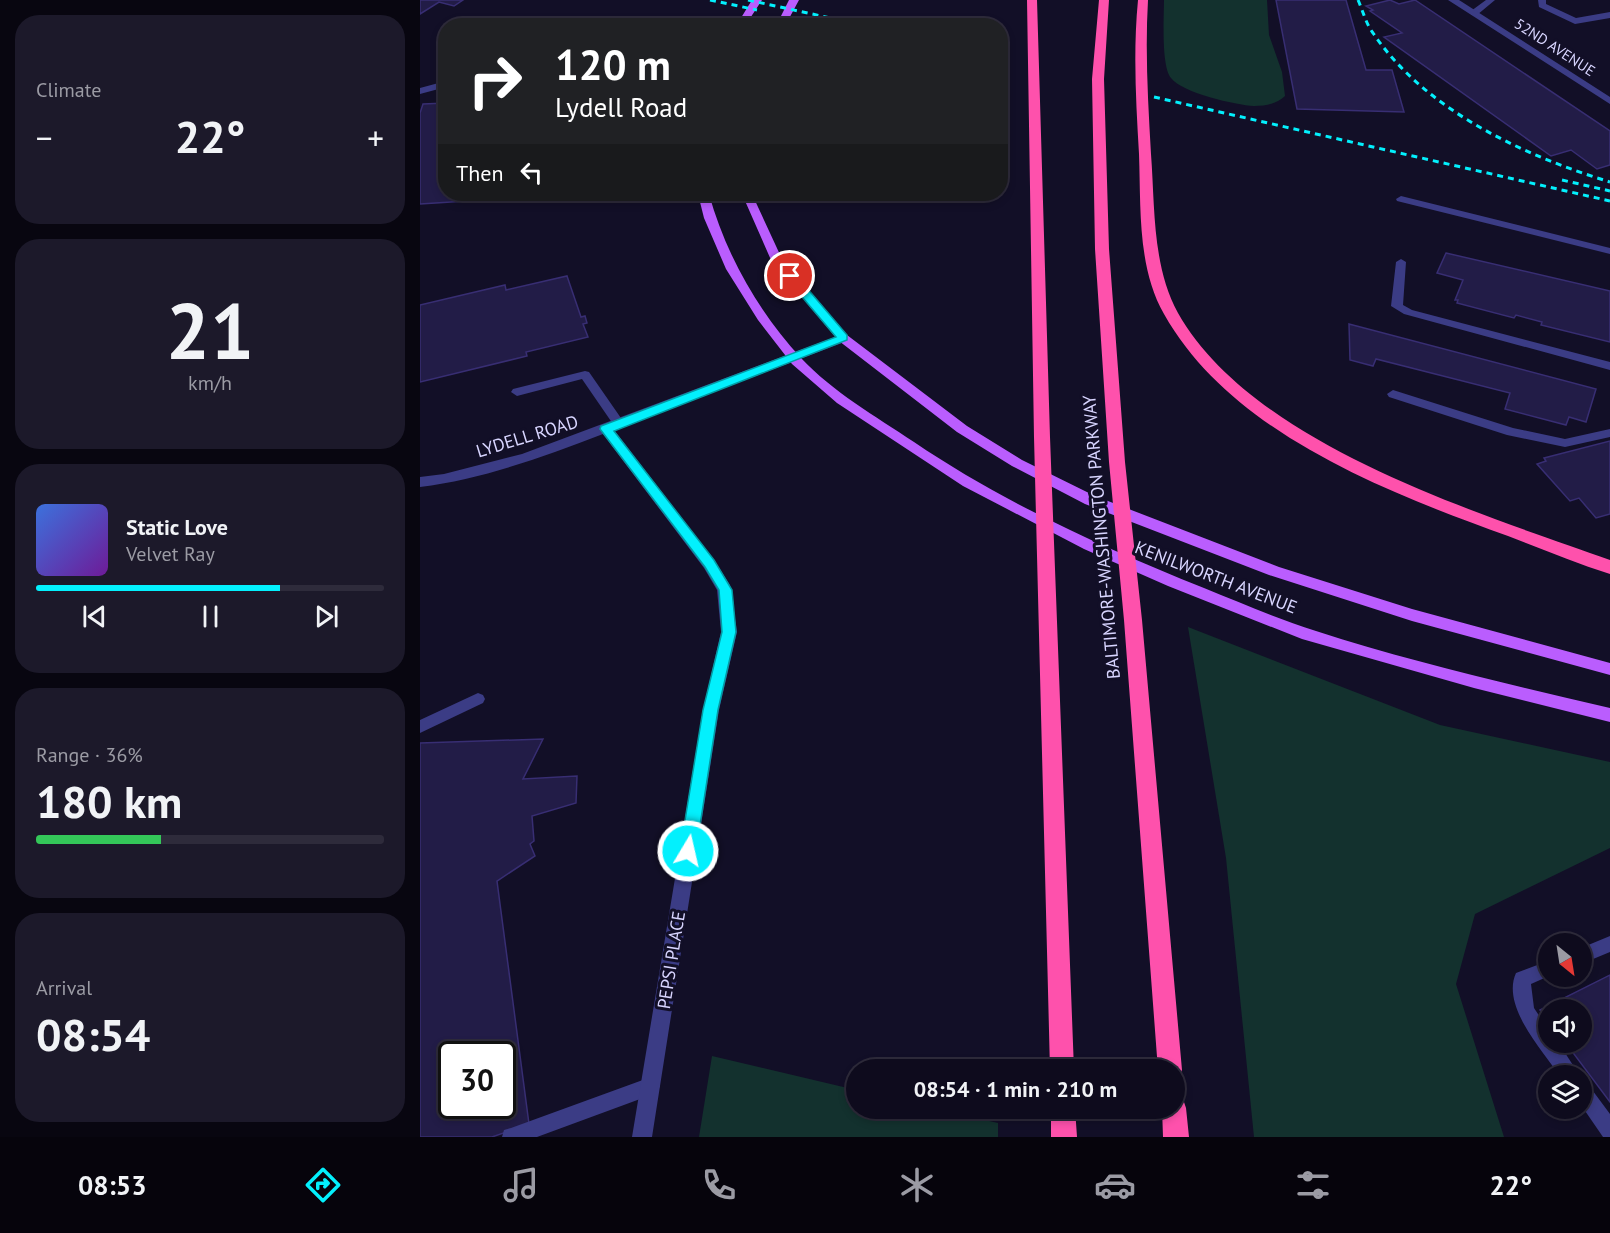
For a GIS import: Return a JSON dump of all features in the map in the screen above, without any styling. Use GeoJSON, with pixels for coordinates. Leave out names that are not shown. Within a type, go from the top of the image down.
{"type":"FeatureCollection","features":[{"type":"Feature","properties":{"kind":"highway"},"geometry":{"type":"LineString","coordinates":[[1032,0],[1042,437],[1062,1059]]}},
{"type":"Feature","properties":{"kind":"highway","name":"BALTIMORE-WASHINGTON PARKWAY"},"geometry":{"type":"LineString","coordinates":[[1104,0],[1099,40],[1098,79],[1102,249],[1117,462],[1133,620],[1169,1059]]}},
{"type":"Feature","properties":{"kind":"highway"},"geometry":{"type":"LineString","coordinates":[[1143,0],[1140,72],[1151,245],[1159,283],[1171,313],[1200,355],[1246,399],[1306,441],[1340,459],[1452,507],[1610,567]]}},
{"type":"Feature","properties":{"kind":"highway"},"geometry":{"type":"LineString","coordinates":[[1063,1119],[1064,1137]]}},
{"type":"Feature","properties":{"kind":"highway"},"geometry":{"type":"LineString","coordinates":[[1175,1119],[1176,1137]]}},
{"type":"Feature","properties":{"kind":"main road"},"geometry":{"type":"LineString","coordinates":[[745,18],[757,0]]}},
{"type":"Feature","properties":{"kind":"main road"},"geometry":{"type":"LineString","coordinates":[[784,18],[794,0]]}},
{"type":"Feature","properties":{"kind":"main road","name":"KENILWORTH AVENUE"},"geometry":{"type":"LineString","coordinates":[[704,201],[722,252],[750,301],[793,357],[816,380],[936,465],[987,495],[1123,562],[1310,635],[1492,687],[1610,715]]}},
{"type":"Feature","properties":{"kind":"main road","name":"KENILWORTH AVENUE"},"geometry":{"type":"LineString","coordinates":[[750,201],[777,260],[843,338],[962,429],[1017,463],[1090,500],[1274,571],[1412,615],[1610,669]]}},
{"type":"Feature","properties":{"kind":"street","name":"52ND AVENUE"},"geometry":{"type":"LineString","coordinates":[[1453,0],[1610,101]]}},
{"type":"Feature","properties":{"kind":"street","name":"LYDELL ROAD"},"geometry":{"type":"LineString","coordinates":[[420,482],[444,479],[526,458],[843,338]]}},
{"type":"Feature","properties":{"kind":"street","name":"PEPSI PLACE"},"geometry":{"type":"LineString","coordinates":[[612,427],[725,590],[729,632],[711,710],[642,1137]]}},
{"type":"Feature","properties":{"kind":"lane"},"geometry":{"type":"LineString","coordinates":[[1474,14],[1491,0]]}},
{"type":"Feature","properties":{"kind":"lane"},"geometry":{"type":"LineString","coordinates":[[1542,0],[1542,4],[1575,21],[1610,15]]}},
{"type":"Feature","properties":{"kind":"lane"},"geometry":{"type":"LineString","coordinates":[[420,91],[438,86]]}},
{"type":"Feature","properties":{"kind":"lane"},"geometry":{"type":"LineString","coordinates":[[1401,200],[1610,251]]}},
{"type":"Feature","properties":{"kind":"lane"},"geometry":{"type":"LineString","coordinates":[[1401,262],[1397,306],[1402,309],[1610,366]]}},
{"type":"Feature","properties":{"kind":"lane"},"geometry":{"type":"LineString","coordinates":[[517,392],[585,375],[612,427]]}},
{"type":"Feature","properties":{"kind":"lane"},"geometry":{"type":"LineString","coordinates":[[1393,394],[1511,432],[1565,443],[1610,433]]}},
{"type":"Feature","properties":{"kind":"lane"},"geometry":{"type":"LineString","coordinates":[[420,727],[478,699]]}},
{"type":"Feature","properties":{"kind":"lane"},"geometry":{"type":"LineString","coordinates":[[1592,951],[1610,944]]}},
{"type":"Feature","properties":{"kind":"lane"},"geometry":{"type":"LineString","coordinates":[[1538,973],[1522,979],[1525,1011],[1563,1065]]}},
{"type":"Feature","properties":{"kind":"lane"},"geometry":{"type":"LineString","coordinates":[[511,1137],[651,1086]]}},
{"type":"Feature","properties":{"kind":"lane"},"geometry":{"type":"LineString","coordinates":[[1592,1105],[1610,1130]]}},
{"type":"Feature","properties":{"kind":"green space"},"geometry":{"type":"Polygon","coordinates":[[[1164,0],[1267,0],[1269,35],[1282,72],[1285,96],[1271,104],[1246,105],[1197,93],[1177,83],[1171,78],[1166,63],[1164,0]]]}},
{"type":"Feature","properties":{"kind":"green space"},"geometry":{"type":"Polygon","coordinates":[[[1188,627],[1440,725],[1610,762],[1610,848],[1475,914],[1456,984],[1504,1137],[1254,1137],[1226,858],[1188,627]]]}},
{"type":"Feature","properties":{"kind":"green space"},"geometry":{"type":"Polygon","coordinates":[[[712,1056],[846,1088],[846,1119],[980,1119],[998,1123],[998,1137],[699,1137],[712,1056]]]}},
{"type":"Feature","properties":{"kind":"building"},"geometry":{"type":"Polygon","coordinates":[[[420,0],[463,0],[454,6],[439,2],[420,14],[420,0]]]}},
{"type":"Feature","properties":{"kind":"building"},"geometry":{"type":"Polygon","coordinates":[[[1276,0],[1346,0],[1366,70],[1392,70],[1404,112],[1297,109],[1276,0]]]}},
{"type":"Feature","properties":{"kind":"building"},"geometry":{"type":"Polygon","coordinates":[[[1390,0],[1399,4],[1415,0],[1610,131],[1610,165],[1597,169],[1571,150],[1551,156],[1384,37],[1402,33],[1366,6],[1390,0]]]}},
{"type":"Feature","properties":{"kind":"building"},"geometry":{"type":"Polygon","coordinates":[[[438,103],[438,201],[466,201],[420,204],[420,113],[423,104],[438,103]]]}},
{"type":"Feature","properties":{"kind":"building"},"geometry":{"type":"Polygon","coordinates":[[[1446,253],[1610,291],[1610,342],[1541,325],[1542,322],[1516,315],[1514,318],[1457,303],[1458,300],[1455,300],[1463,280],[1437,273],[1446,253]]]}},
{"type":"Feature","properties":{"kind":"building"},"geometry":{"type":"Polygon","coordinates":[[[567,276],[581,317],[585,316],[587,323],[583,324],[588,337],[526,352],[527,356],[420,382],[420,305],[505,285],[506,290],[567,276]]]}},
{"type":"Feature","properties":{"kind":"building"},"geometry":{"type":"Polygon","coordinates":[[[1349,324],[1596,389],[1586,422],[1569,417],[1566,425],[1505,409],[1510,393],[1376,359],[1373,366],[1350,360],[1349,324]]]}},
{"type":"Feature","properties":{"kind":"building"},"geometry":{"type":"Polygon","coordinates":[[[1610,441],[1610,514],[1596,518],[1579,498],[1570,501],[1537,464],[1546,461],[1544,458],[1610,441]]]}},
{"type":"Feature","properties":{"kind":"building"},"geometry":{"type":"Polygon","coordinates":[[[543,739],[523,779],[577,776],[576,803],[532,816],[534,841],[530,844],[535,856],[497,881],[529,1124],[492,1137],[420,1137],[420,743],[543,739]]]}},
{"type":"Feature","properties":{"kind":"building"},"geometry":{"type":"Polygon","coordinates":[[[1610,975],[1610,1102],[1592,1078],[1592,1065],[1582,1065],[1573,1053],[1592,1053],[1592,999],[1562,999],[1586,987],[1592,987],[1592,984],[1610,975]]]}},
{"type":"Feature","properties":{"kind":"railway"},"geometry":{"type":"LineString","coordinates":[[710,0],[757,10]]}},
{"type":"Feature","properties":{"kind":"railway"},"geometry":{"type":"LineString","coordinates":[[748,0],[830,18]]}},
{"type":"Feature","properties":{"kind":"railway"},"geometry":{"type":"LineString","coordinates":[[1358,0],[1366,22],[1395,61],[1448,107],[1511,144],[1610,182]]}},
{"type":"Feature","properties":{"kind":"railway"},"geometry":{"type":"LineString","coordinates":[[1154,97],[1610,201]]}},
{"type":"Feature","properties":{"kind":"railway"},"geometry":{"type":"LineString","coordinates":[[1562,180],[1610,191]]}},
{"type":"Feature","properties":{"kind":"route"},"geometry":{"type":"LineString","coordinates":[[688,851],[711,710],[729,632],[725,590],[709,564],[606,429],[843,338],[790,276]]}}]}
